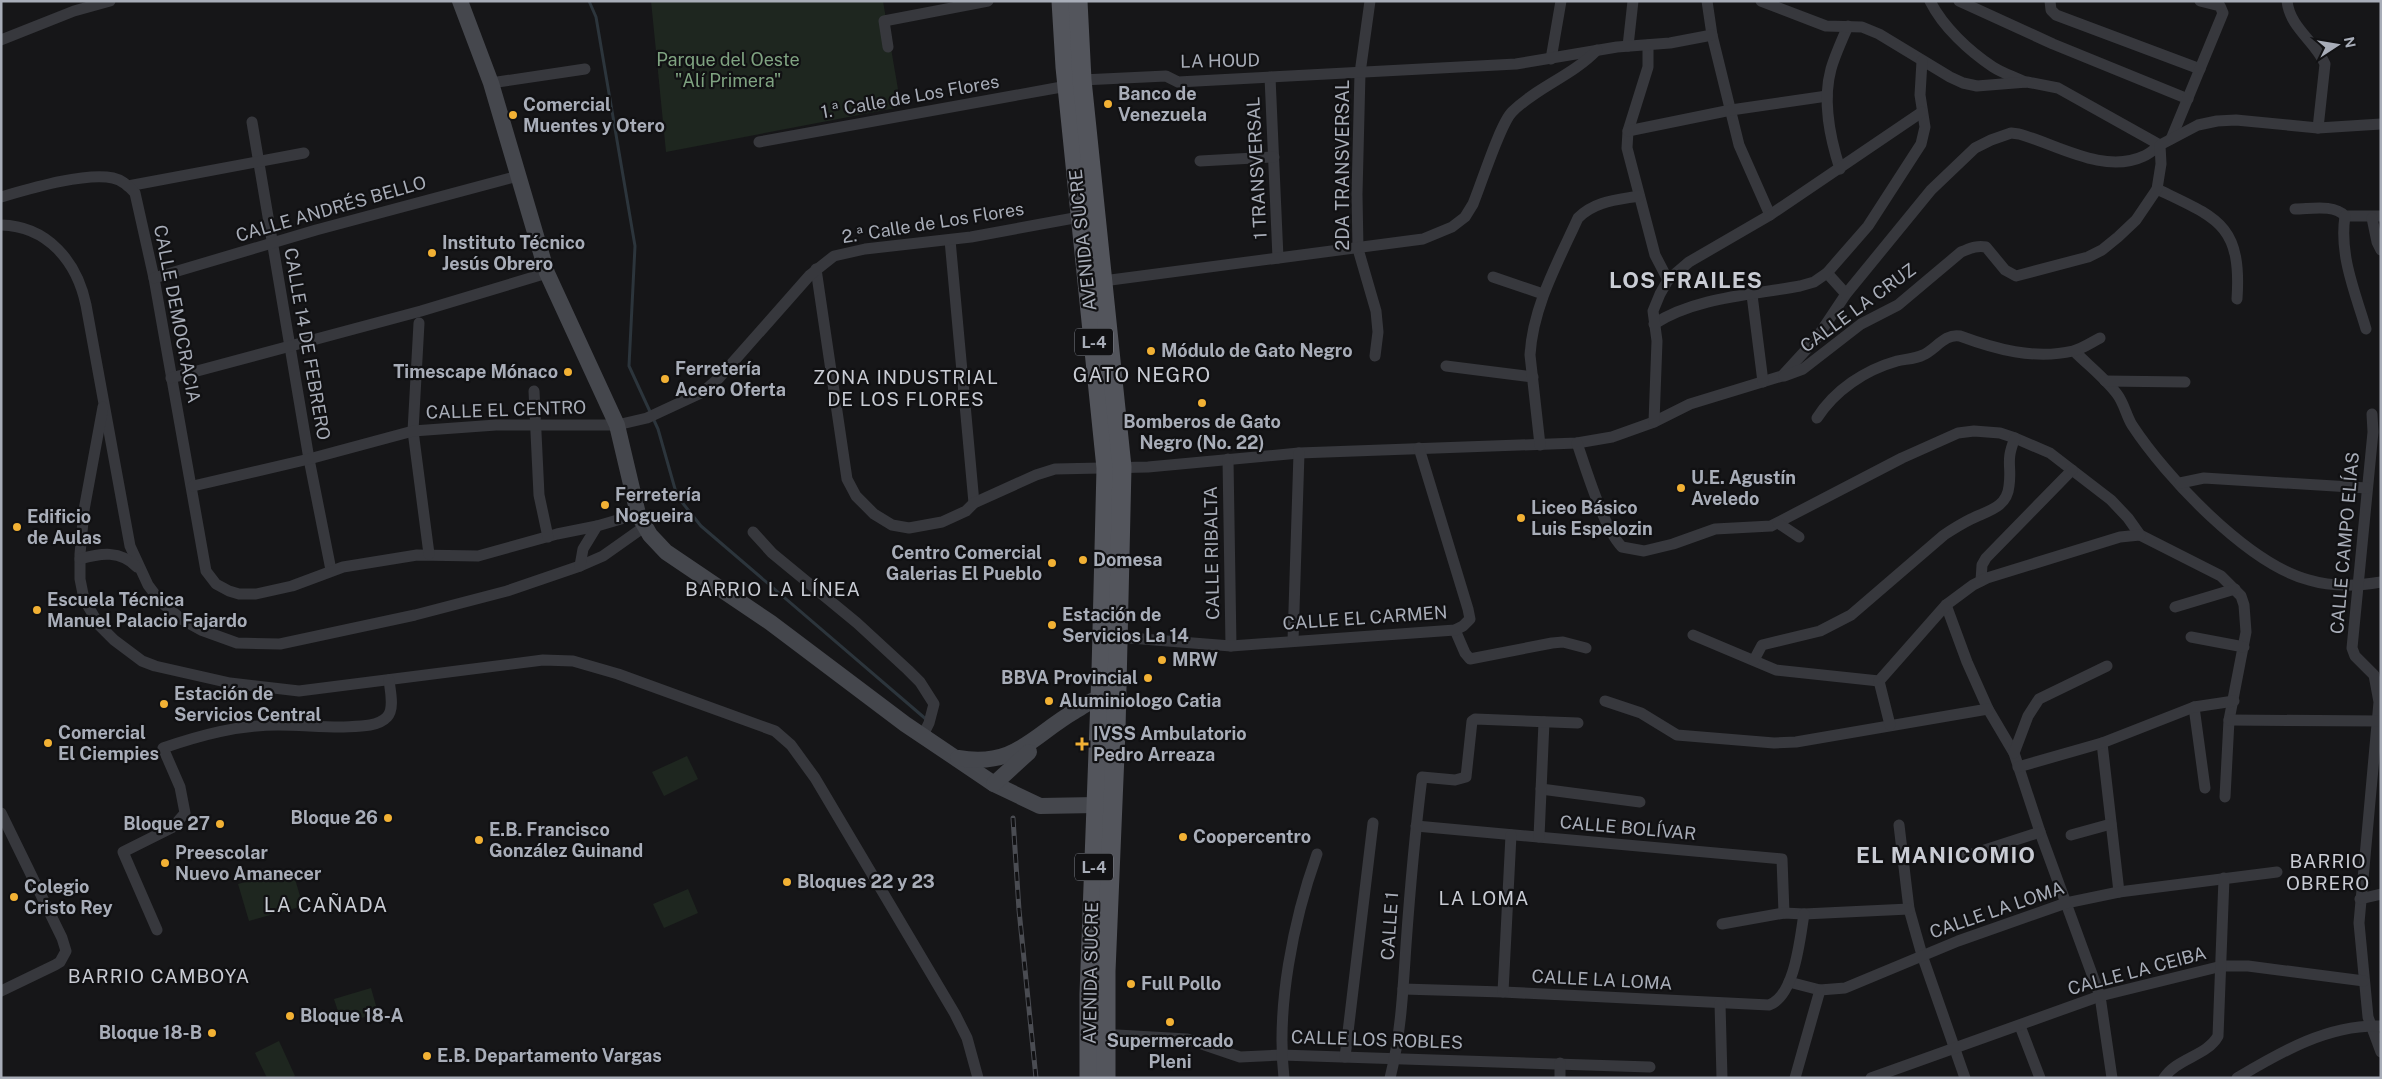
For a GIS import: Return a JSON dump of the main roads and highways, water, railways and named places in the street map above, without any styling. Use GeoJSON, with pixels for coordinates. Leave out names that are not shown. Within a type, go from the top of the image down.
{"type":"FeatureCollection","features":[{"type":"Feature","properties":{"kind":"main road","name":"AVENIDA SUCRE"},"geometry":{"type":"LineString","coordinates":[[1061,1],[1075,83],[1114,467],[1108,700],[1106,962],[1098,1034],[1089,1078]]}},
{"type":"Feature","properties":{"kind":"main road","name":"AVENIDA SUCRE"},"geometry":{"type":"LineString","coordinates":[[1075,83],[1078,1]]}},
{"type":"Feature","properties":{"kind":"main road","name":"AVENIDA SUCRE"},"geometry":{"type":"LineString","coordinates":[[1088,216],[1103,281],[1114,467],[1118,637],[1108,700],[1096,805],[1098,1034],[1106,1078]]}},
{"type":"Feature","properties":{"kind":"waterway"},"geometry":{"type":"LineString","coordinates":[[589,1],[596,17],[635,246],[629,366],[658,429],[677,496],[701,526],[927,720]]}},
{"type":"Feature","properties":{"kind":"railway"},"geometry":{"type":"LineString","coordinates":[[1013,818],[1019,910],[1036,1078]]}},
{"type":"Feature","properties":{"kind":"place","name":"Banco de Venezuela"},"geometry":{"type":"Point","coordinates":[1108,104]}},
{"type":"Feature","properties":{"kind":"place","name":"Comercial Muentes y Otero"},"geometry":{"type":"Point","coordinates":[513,115]}},
{"type":"Feature","properties":{"kind":"place","name":"Instituto Técnico Jesús Obrero"},"geometry":{"type":"Point","coordinates":[432,253]}},
{"type":"Feature","properties":{"kind":"place","name":"Módulo de Gato Negro"},"geometry":{"type":"Point","coordinates":[1151,351]}},
{"type":"Feature","properties":{"kind":"place","name":"Timescape Mónaco"},"geometry":{"type":"Point","coordinates":[568,372]}},
{"type":"Feature","properties":{"kind":"place","name":"Ferretería Acero Oferta"},"geometry":{"type":"Point","coordinates":[665,379]}},
{"type":"Feature","properties":{"kind":"place","name":"Bomberos de Gato Negro (No. 22)"},"geometry":{"type":"Point","coordinates":[1202,403]}},
{"type":"Feature","properties":{"kind":"place","name":"U.E. Agustín Aveledo"},"geometry":{"type":"Point","coordinates":[1681,488]}},
{"type":"Feature","properties":{"kind":"place","name":"Ferretería Nogueira"},"geometry":{"type":"Point","coordinates":[605,505]}},
{"type":"Feature","properties":{"kind":"place","name":"Liceo Básico Luis Espelozin"},"geometry":{"type":"Point","coordinates":[1521,518]}},
{"type":"Feature","properties":{"kind":"place","name":"Edificio de Aulas"},"geometry":{"type":"Point","coordinates":[17,527]}},
{"type":"Feature","properties":{"kind":"place","name":"Domesa"},"geometry":{"type":"Point","coordinates":[1083,560]}},
{"type":"Feature","properties":{"kind":"place","name":"Centro Comercial Galerias El Pueblo"},"geometry":{"type":"Point","coordinates":[1052,563]}},
{"type":"Feature","properties":{"kind":"place","name":"Escuela Técnica Manuel Palacio Fajardo"},"geometry":{"type":"Point","coordinates":[37,610]}},
{"type":"Feature","properties":{"kind":"place","name":"Estación de Servicios La 14"},"geometry":{"type":"Point","coordinates":[1052,625]}},
{"type":"Feature","properties":{"kind":"place","name":"MRW"},"geometry":{"type":"Point","coordinates":[1162,660]}},
{"type":"Feature","properties":{"kind":"place","name":"BBVA Provincial"},"geometry":{"type":"Point","coordinates":[1148,678]}},
{"type":"Feature","properties":{"kind":"place","name":"Aluminiologo Catia"},"geometry":{"type":"Point","coordinates":[1049,701]}},
{"type":"Feature","properties":{"kind":"place","name":"Estación de Servicios Central"},"geometry":{"type":"Point","coordinates":[164,704]}},
{"type":"Feature","properties":{"kind":"place","name":"Comercial El Ciempies"},"geometry":{"type":"Point","coordinates":[48,743]}},
{"type":"Feature","properties":{"kind":"place","name":"IVSS Ambulatorio Pedro Arreaza"},"geometry":{"type":"Point","coordinates":[1082,744]}},
{"type":"Feature","properties":{"kind":"place","name":"Bloque 26"},"geometry":{"type":"Point","coordinates":[388,818]}},
{"type":"Feature","properties":{"kind":"place","name":"Bloque 27"},"geometry":{"type":"Point","coordinates":[220,824]}},
{"type":"Feature","properties":{"kind":"place","name":"Coopercentro"},"geometry":{"type":"Point","coordinates":[1183,837]}},
{"type":"Feature","properties":{"kind":"place","name":"E.B. Francisco González Guinand"},"geometry":{"type":"Point","coordinates":[479,840]}},
{"type":"Feature","properties":{"kind":"place","name":"Preescolar Nuevo Amanecer"},"geometry":{"type":"Point","coordinates":[165,863]}},
{"type":"Feature","properties":{"kind":"place","name":"Bloques 22 y 23"},"geometry":{"type":"Point","coordinates":[787,882]}},
{"type":"Feature","properties":{"kind":"place","name":"Colegio Cristo Rey"},"geometry":{"type":"Point","coordinates":[14,897]}},
{"type":"Feature","properties":{"kind":"place","name":"Full Pollo"},"geometry":{"type":"Point","coordinates":[1131,984]}},
{"type":"Feature","properties":{"kind":"place","name":"Bloque 18-A"},"geometry":{"type":"Point","coordinates":[290,1016]}},
{"type":"Feature","properties":{"kind":"place","name":"Supermercado Pleni"},"geometry":{"type":"Point","coordinates":[1170,1022]}},
{"type":"Feature","properties":{"kind":"place","name":"Bloque 18-B"},"geometry":{"type":"Point","coordinates":[212,1033]}},
{"type":"Feature","properties":{"kind":"place","name":"E.B. Departamento Vargas"},"geometry":{"type":"Point","coordinates":[427,1056]}},
{"type":"Feature","properties":{"kind":"district","name":"LOS FRAILES"},"geometry":{"type":"Point","coordinates":[1686,280]}},
{"type":"Feature","properties":{"kind":"district","name":"GATO NEGRO"},"geometry":{"type":"Point","coordinates":[1142,375]}},
{"type":"Feature","properties":{"kind":"district","name":"ZONA INDUSTRIAL DE LOS FLORES"},"geometry":{"type":"Point","coordinates":[906,388]}},
{"type":"Feature","properties":{"kind":"district","name":"BARRIO LA LÍNEA"},"geometry":{"type":"Point","coordinates":[773,589]}},
{"type":"Feature","properties":{"kind":"district","name":"EL MANICOMIO"},"geometry":{"type":"Point","coordinates":[1946,855]}},
{"type":"Feature","properties":{"kind":"district","name":"BARRIO OBRERO"},"geometry":{"type":"Point","coordinates":[2328,872]}},
{"type":"Feature","properties":{"kind":"district","name":"LA LOMA"},"geometry":{"type":"Point","coordinates":[1484,898]}},
{"type":"Feature","properties":{"kind":"district","name":"LA CAÑADA"},"geometry":{"type":"Point","coordinates":[326,905]}},
{"type":"Feature","properties":{"kind":"district","name":"BARRIO CAMBOYA"},"geometry":{"type":"Point","coordinates":[159,976]}},
{"type":"Feature","properties":{"kind":"park label","name":"Parque del Oeste \"Alí Primera\""},"geometry":{"type":"Point","coordinates":[728,70]}}]}
